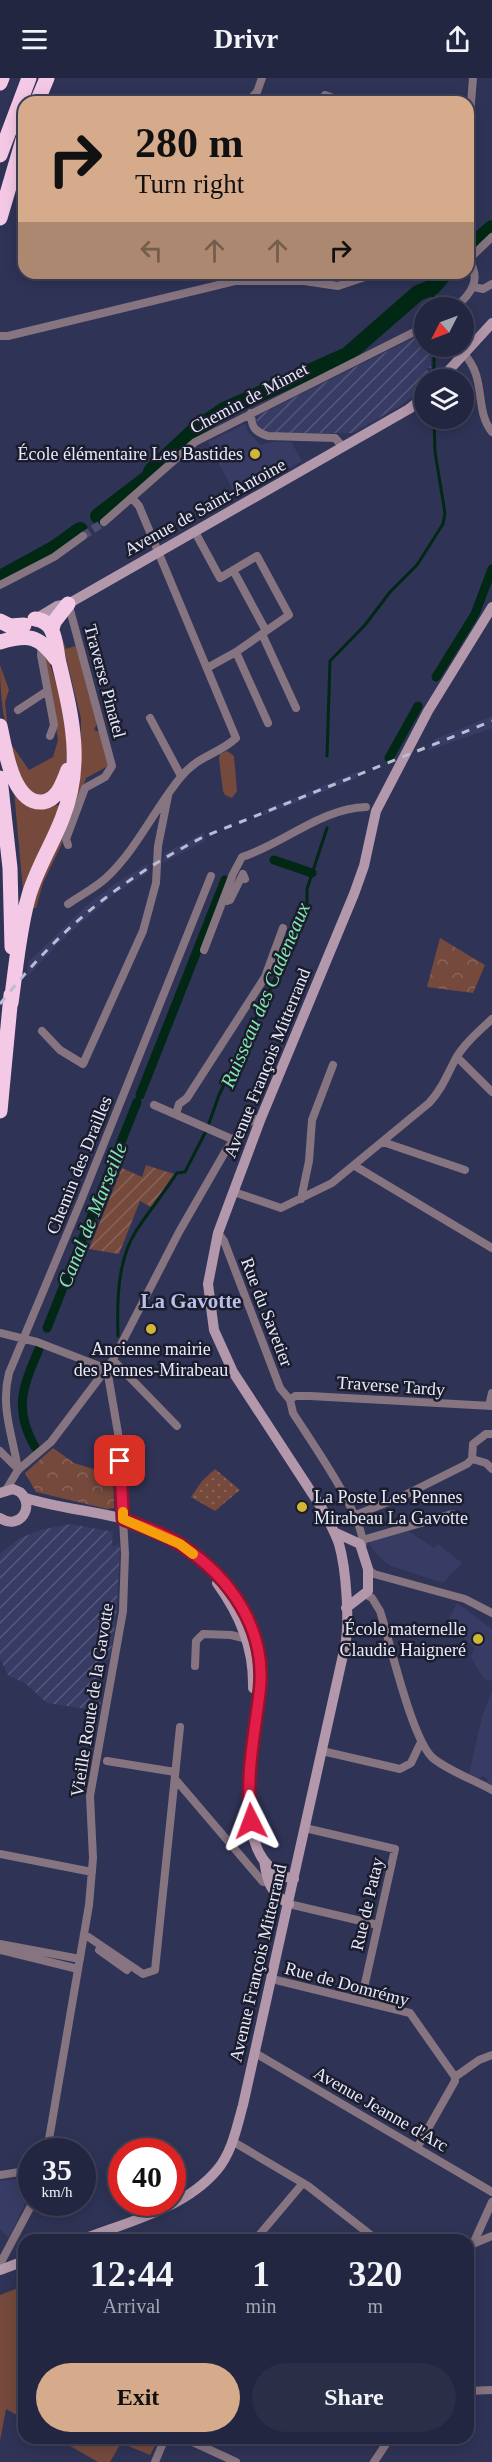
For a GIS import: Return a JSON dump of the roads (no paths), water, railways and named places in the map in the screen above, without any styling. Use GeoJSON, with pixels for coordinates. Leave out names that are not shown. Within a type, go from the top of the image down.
{"type":"FeatureCollection","features":[{"type":"Feature","properties":{"kind":"highway"},"geometry":{"type":"LineString","coordinates":[[0,83],[2,78]]}},
{"type":"Feature","properties":{"kind":"highway"},"geometry":{"type":"LineString","coordinates":[[22,96],[29,78]]}},
{"type":"Feature","properties":{"kind":"highway"},"geometry":{"type":"LineString","coordinates":[[40,96],[47,78]]}},
{"type":"Feature","properties":{"kind":"highway"},"geometry":{"type":"LineString","coordinates":[[0,155],[18,107]]}},
{"type":"Feature","properties":{"kind":"highway"},"geometry":{"type":"LineString","coordinates":[[0,218],[18,156]]}},
{"type":"Feature","properties":{"kind":"highway"},"geometry":{"type":"LineString","coordinates":[[49,635],[54,622],[68,604]]}},
{"type":"Feature","properties":{"kind":"highway"},"geometry":{"type":"LineString","coordinates":[[0,621],[10,626],[42,620],[60,664],[72,714],[74,753],[68,803],[36,872],[28,897],[11,1003],[0,1111]]}},
{"type":"Feature","properties":{"kind":"highway"},"geometry":{"type":"LineString","coordinates":[[0,642],[49,635]]}},
{"type":"Feature","properties":{"kind":"highway"},"geometry":{"type":"LineString","coordinates":[[0,726],[17,785],[22,793],[34,801],[47,801],[57,793],[74,753]]}},
{"type":"Feature","properties":{"kind":"highway"},"geometry":{"type":"LineString","coordinates":[[0,778],[10,868],[11,1003]]}},
{"type":"Feature","properties":{"kind":"main road"},"geometry":{"type":"LineString","coordinates":[[474,343],[492,323]]}},
{"type":"Feature","properties":{"kind":"main road"},"geometry":{"type":"LineString","coordinates":[[450,369],[461,357]]}},
{"type":"Feature","properties":{"kind":"main road","name":"Avenue de Saint-Antoine"},"geometry":{"type":"LineString","coordinates":[[0,642],[57,606],[68,604],[344,447],[414,403]]}},
{"type":"Feature","properties":{"kind":"main road","name":"Avenue François Mitterrand"},"geometry":{"type":"LineString","coordinates":[[96,2234],[182,2199],[218,2169],[232,2141],[272,1979],[347,1637],[346,1591],[354,1543],[334,1532],[324,1512],[233,1372],[219,1343],[211,1314],[208,1284],[218,1233],[261,1118],[354,894],[364,866],[376,811],[428,711],[492,607]]}},
{"type":"Feature","properties":{"kind":"main road"},"geometry":{"type":"LineString","coordinates":[[2,1492],[23,1495],[58,1508],[123,1519],[180,1544],[220,1575],[239,1600],[253,1632],[260,1689],[250,1753],[249,1808],[263,1857],[267,1882],[277,1896],[289,1904]]}},
{"type":"Feature","properties":{"kind":"main road"},"geometry":{"type":"LineString","coordinates":[[23,1495],[26,1513]]}},
{"type":"Feature","properties":{"kind":"main road"},"geometry":{"type":"LineString","coordinates":[[0,1529],[5,1520],[16,1521],[26,1513],[58,1508]]}},
{"type":"Feature","properties":{"kind":"main road"},"geometry":{"type":"LineString","coordinates":[[346,1608],[362,1596],[369,1587],[368,1569],[354,1543]]}},
{"type":"Feature","properties":{"kind":"main road"},"geometry":{"type":"LineString","coordinates":[[200,1559],[232,1604],[243,1627],[247,1639],[256,1709]]}},
{"type":"Feature","properties":{"kind":"main road"},"geometry":{"type":"LineString","coordinates":[[346,1591],[351,1596],[362,1596]]}},
{"type":"Feature","properties":{"kind":"main road"},"geometry":{"type":"LineString","coordinates":[[243,1627],[249,1631],[258,1658]]}},
{"type":"Feature","properties":{"kind":"main road"},"geometry":{"type":"LineString","coordinates":[[263,1857],[276,1873],[294,1879]]}},
{"type":"Feature","properties":{"kind":"main road"},"geometry":{"type":"LineString","coordinates":[[0,2270],[18,2263]]}},
{"type":"Feature","properties":{"kind":"street"},"geometry":{"type":"LineString","coordinates":[[253,96],[262,78]]}},
{"type":"Feature","properties":{"kind":"street"},"geometry":{"type":"LineString","coordinates":[[472,96],[473,78]]}},
{"type":"Feature","properties":{"kind":"street"},"geometry":{"type":"LineString","coordinates":[[474,254],[492,237]]}},
{"type":"Feature","properties":{"kind":"street"},"geometry":{"type":"LineString","coordinates":[[465,297],[474,287],[474,272]]}},
{"type":"Feature","properties":{"kind":"street"},"geometry":{"type":"LineString","coordinates":[[0,336],[9,336],[235,281],[304,281],[338,286],[359,279]]}},
{"type":"Feature","properties":{"kind":"street"},"geometry":{"type":"LineString","coordinates":[[474,287],[483,289],[492,284]]}},
{"type":"Feature","properties":{"kind":"street","name":"Chemin de Mimet"},"geometry":{"type":"LineString","coordinates":[[104,522],[195,442],[414,332]]}},
{"type":"Feature","properties":{"kind":"street"},"geometry":{"type":"LineString","coordinates":[[466,357],[478,375],[485,422],[492,432]]}},
{"type":"Feature","properties":{"kind":"street"},"geometry":{"type":"LineString","coordinates":[[251,412],[253,427],[258,433],[268,436],[335,438],[344,447]]}},
{"type":"Feature","properties":{"kind":"street"},"geometry":{"type":"LineString","coordinates":[[68,904],[114,870],[181,776],[203,756],[228,745],[236,738],[139,506],[132,498]]}},
{"type":"Feature","properties":{"kind":"street"},"geometry":{"type":"LineString","coordinates":[[195,532],[220,578],[257,556],[289,615],[236,652],[207,668]]}},
{"type":"Feature","properties":{"kind":"street"},"geometry":{"type":"LineString","coordinates":[[0,585],[54,557],[83,536]]}},
{"type":"Feature","properties":{"kind":"street"},"geometry":{"type":"LineString","coordinates":[[233,570],[264,633],[296,708]]}},
{"type":"Feature","properties":{"kind":"street","name":"Traverse Pinatel"},"geometry":{"type":"LineString","coordinates":[[68,604],[112,766],[105,777],[90,783],[85,788],[66,839],[68,845]]}},
{"type":"Feature","properties":{"kind":"street"},"geometry":{"type":"LineString","coordinates":[[49,635],[41,651],[54,725],[50,736]]}},
{"type":"Feature","properties":{"kind":"street"},"geometry":{"type":"LineString","coordinates":[[236,652],[268,723]]}},
{"type":"Feature","properties":{"kind":"street"},"geometry":{"type":"LineString","coordinates":[[18,710],[47,691]]}},
{"type":"Feature","properties":{"kind":"street"},"geometry":{"type":"LineString","coordinates":[[150,717],[181,776]]}},
{"type":"Feature","properties":{"kind":"street"},"geometry":{"type":"LineString","coordinates":[[42,1031],[60,1050],[83,1064],[142,931],[156,883],[158,846],[169,794]]}},
{"type":"Feature","properties":{"kind":"street"},"geometry":{"type":"LineString","coordinates":[[204,951],[233,873],[242,857],[266,848],[332,814],[366,807]]}},
{"type":"Feature","properties":{"kind":"street"},"geometry":{"type":"LineString","coordinates":[[224,898],[227,901],[231,900],[243,874],[245,879]]}},
{"type":"Feature","properties":{"kind":"street","name":"Chemin des Drailles"},"geometry":{"type":"LineString","coordinates":[[16,1473],[4,1401],[9,1373],[211,876]]}},
{"type":"Feature","properties":{"kind":"street"},"geometry":{"type":"LineString","coordinates":[[176,1114],[179,1104],[187,1098],[265,976],[283,928]]}},
{"type":"Feature","properties":{"kind":"street"},"geometry":{"type":"LineString","coordinates":[[234,1192],[281,1208],[332,1183],[383,1142],[442,1088],[457,1057],[472,1038],[492,1019]]}},
{"type":"Feature","properties":{"kind":"street"},"geometry":{"type":"LineString","coordinates":[[457,1057],[492,1092]]}},
{"type":"Feature","properties":{"kind":"street"},"geometry":{"type":"LineString","coordinates":[[302,1199],[309,1161],[312,1120],[333,1065]]}},
{"type":"Feature","properties":{"kind":"street"},"geometry":{"type":"LineString","coordinates":[[154,1106],[234,1140]]}},
{"type":"Feature","properties":{"kind":"street"},"geometry":{"type":"LineString","coordinates":[[2,1492],[16,1473],[51,1442],[107,1369],[179,1232],[234,1140],[243,1127],[252,1120],[261,1118]]}},
{"type":"Feature","properties":{"kind":"street"},"geometry":{"type":"LineString","coordinates":[[383,1142],[465,1170]]}},
{"type":"Feature","properties":{"kind":"street"},"geometry":{"type":"LineString","coordinates":[[355,1166],[492,1248]]}},
{"type":"Feature","properties":{"kind":"street","name":"Rue du Savetier"},"geometry":{"type":"LineString","coordinates":[[218,1233],[224,1241],[280,1388],[290,1400],[293,1413],[356,1515],[361,1528],[354,1543]]}},
{"type":"Feature","properties":{"kind":"street"},"geometry":{"type":"LineString","coordinates":[[0,1333],[21,1340],[37,1342],[107,1369]]}},
{"type":"Feature","properties":{"kind":"street"},"geometry":{"type":"LineString","coordinates":[[113,1360],[177,1426]]}},
{"type":"Feature","properties":{"kind":"street","name":"Vieille Route de la Gavotte"},"geometry":{"type":"LineString","coordinates":[[49,2138],[84,1936],[92,1872],[90,1796],[123,1611],[123,1519],[118,1433],[107,1369]]}},
{"type":"Feature","properties":{"kind":"street"},"geometry":{"type":"LineString","coordinates":[[490,1406],[492,1393]]}},
{"type":"Feature","properties":{"kind":"street","name":"Traverse Tardy"},"geometry":{"type":"LineString","coordinates":[[290,1400],[295,1396],[310,1396],[490,1406]]}},
{"type":"Feature","properties":{"kind":"street"},"geometry":{"type":"LineString","coordinates":[[356,1515],[405,1495],[467,1464],[472,1459],[473,1444],[486,1434],[492,1434]]}},
{"type":"Feature","properties":{"kind":"street"},"geometry":{"type":"LineString","coordinates":[[0,1451],[11,1459],[23,1495]]}},
{"type":"Feature","properties":{"kind":"street"},"geometry":{"type":"LineString","coordinates":[[472,1459],[492,1469]]}},
{"type":"Feature","properties":{"kind":"street"},"geometry":{"type":"LineString","coordinates":[[354,1543],[452,1514]]}},
{"type":"Feature","properties":{"kind":"street"},"geometry":{"type":"LineString","coordinates":[[354,1543],[361,1528]]}},
{"type":"Feature","properties":{"kind":"street"},"geometry":{"type":"LineString","coordinates":[[368,1569],[374,1574],[465,1599],[492,1613]]}},
{"type":"Feature","properties":{"kind":"street"},"geometry":{"type":"LineString","coordinates":[[362,1596],[372,1598],[380,1611],[421,1742],[434,1759],[492,1790]]}},
{"type":"Feature","properties":{"kind":"street"},"geometry":{"type":"LineString","coordinates":[[231,1635],[243,1627]]}},
{"type":"Feature","properties":{"kind":"street"},"geometry":{"type":"LineString","coordinates":[[195,1666],[198,1637],[203,1634],[231,1635],[247,1639]]}},
{"type":"Feature","properties":{"kind":"street"},"geometry":{"type":"LineString","coordinates":[[84,1936],[143,1974],[155,1970],[180,1727]]}},
{"type":"Feature","properties":{"kind":"street"},"geometry":{"type":"LineString","coordinates":[[322,1751],[400,1769],[411,1763],[421,1742]]}},
{"type":"Feature","properties":{"kind":"street"},"geometry":{"type":"LineString","coordinates":[[107,1761],[175,1775],[263,1882],[267,1882],[276,1873]]}},
{"type":"Feature","properties":{"kind":"street","name":"Rue de Patay"},"geometry":{"type":"LineString","coordinates":[[305,1828],[395,1849],[361,2001]]}},
{"type":"Feature","properties":{"kind":"street"},"geometry":{"type":"LineString","coordinates":[[0,1854],[92,1872]]}},
{"type":"Feature","properties":{"kind":"street"},"geometry":{"type":"LineString","coordinates":[[289,1904],[378,1925]]}},
{"type":"Feature","properties":{"kind":"street"},"geometry":{"type":"LineString","coordinates":[[84,1936],[127,1970]]}},
{"type":"Feature","properties":{"kind":"street"},"geometry":{"type":"LineString","coordinates":[[0,1944],[80,1959]]}},
{"type":"Feature","properties":{"kind":"street"},"geometry":{"type":"LineString","coordinates":[[0,1950],[78,1969]]}},
{"type":"Feature","properties":{"kind":"street","name":"Rue de Domrémy"},"geometry":{"type":"LineString","coordinates":[[272,1979],[410,2013],[455,2076]]}},
{"type":"Feature","properties":{"kind":"street","name":"Avenue Jeanne d'Arc"},"geometry":{"type":"LineString","coordinates":[[255,2053],[492,2192]]}},
{"type":"Feature","properties":{"kind":"street"},"geometry":{"type":"LineString","coordinates":[[417,2148],[456,2081],[455,2076],[479,2060],[492,2055]]}},
{"type":"Feature","properties":{"kind":"street"},"geometry":{"type":"LineString","coordinates":[[232,2141],[303,2183],[369,2234]]}},
{"type":"Feature","properties":{"kind":"street"},"geometry":{"type":"LineString","coordinates":[[0,2175],[18,2172]]}},
{"type":"Feature","properties":{"kind":"street"},"geometry":{"type":"LineString","coordinates":[[260,2234],[303,2183]]}},
{"type":"Feature","properties":{"kind":"street"},"geometry":{"type":"LineString","coordinates":[[474,2239],[492,2202]]}},
{"type":"Feature","properties":{"kind":"street"},"geometry":{"type":"LineString","coordinates":[[0,2264],[26,2216]]}},
{"type":"Feature","properties":{"kind":"street"},"geometry":{"type":"LineString","coordinates":[[474,2244],[492,2236]]}},
{"type":"Feature","properties":{"kind":"street"},"geometry":{"type":"LineString","coordinates":[[474,2391],[492,2390]]}},
{"type":"Feature","properties":{"kind":"street"},"geometry":{"type":"LineString","coordinates":[[155,2462],[162,2444]]}},
{"type":"Feature","properties":{"kind":"street"},"geometry":{"type":"LineString","coordinates":[[197,2444],[236,2462]]}},
{"type":"Feature","properties":{"kind":"street"},"geometry":{"type":"LineString","coordinates":[[374,2462],[386,2444]]}},
{"type":"Feature","properties":{"kind":"waterway"},"geometry":{"type":"LineString","coordinates":[[474,244],[492,228]]}},
{"type":"Feature","properties":{"kind":"waterway"},"geometry":{"type":"LineString","coordinates":[[98,516],[149,477],[152,470],[196,429],[224,410],[347,355],[418,293],[433,287],[440,279]]}},
{"type":"Feature","properties":{"kind":"waterway","name":"Ruisseau des Cadeneaux"},"geometry":{"type":"LineString","coordinates":[[433,287],[433,297]]}},
{"type":"Feature","properties":{"kind":"waterway","name":"Ruisseau des Cadeneaux"},"geometry":{"type":"LineString","coordinates":[[434,357],[434,369]]}},
{"type":"Feature","properties":{"kind":"waterway","name":"Ruisseau des Cadeneaux"},"geometry":{"type":"LineString","coordinates":[[327,756],[330,661],[365,625],[390,592],[417,565],[443,524],[445,513],[435,452],[434,429]]}},
{"type":"Feature","properties":{"kind":"waterway"},"geometry":{"type":"LineString","coordinates":[[0,578],[55,548],[80,530]]}},
{"type":"Feature","properties":{"kind":"waterway"},"geometry":{"type":"LineString","coordinates":[[436,677],[475,614],[492,569]]}},
{"type":"Feature","properties":{"kind":"waterway"},"geometry":{"type":"LineString","coordinates":[[389,758],[418,706]]}},
{"type":"Feature","properties":{"kind":"waterway","name":"Ruisseau des Cadeneaux"},"geometry":{"type":"LineString","coordinates":[[208,1126],[219,1095],[275,979],[279,951],[307,905],[307,889],[327,828]]}},
{"type":"Feature","properties":{"kind":"waterway"},"geometry":{"type":"LineString","coordinates":[[274,860],[312,873]]}},
{"type":"Feature","properties":{"kind":"waterway","name":"Canal de Marseille"},"geometry":{"type":"LineString","coordinates":[[140,1095],[225,880]]}},
{"type":"Feature","properties":{"kind":"waterway","name":"Canal de Marseille"},"geometry":{"type":"LineString","coordinates":[[47,1328],[137,1102]]}},
{"type":"Feature","properties":{"kind":"waterway","name":"Ruisseau des Cadeneaux"},"geometry":{"type":"LineString","coordinates":[[118,1336],[120,1282],[125,1255],[130,1243],[177,1173],[185,1172],[207,1129]]}},
{"type":"Feature","properties":{"kind":"waterway","name":"Canal de Marseille"},"geometry":{"type":"LineString","coordinates":[[35,1447],[28,1433],[22,1409],[25,1386],[39,1349]]}},
{"type":"Feature","properties":{"kind":"tunnel"},"geometry":{"type":"LineString","coordinates":[[83,536],[104,522]]}},
{"type":"Feature","properties":{"kind":"railway"},"geometry":{"type":"LineString","coordinates":[[0,1004],[22,977],[68,929],[117,889],[172,854],[203,837],[492,721]]}},
{"type":"Feature","properties":{"kind":"place","name":"École élémentaire Les Bastides"},"geometry":{"type":"Point","coordinates":[255,454]}},
{"type":"Feature","properties":{"kind":"place","name":"Ancienne mairie des Pennes-Mirabeau"},"geometry":{"type":"Point","coordinates":[151,1329]}},
{"type":"Feature","properties":{"kind":"place","name":"La Poste Les Pennes Mirabeau La Gavotte"},"geometry":{"type":"Point","coordinates":[302,1507]}},
{"type":"Feature","properties":{"kind":"place","name":"École maternelle Claudie Haigneré"},"geometry":{"type":"Point","coordinates":[478,1639]}},
{"type":"Feature","properties":{"kind":"district","name":"La Gavotte"},"geometry":{"type":"Point","coordinates":[191,1301]}}]}
